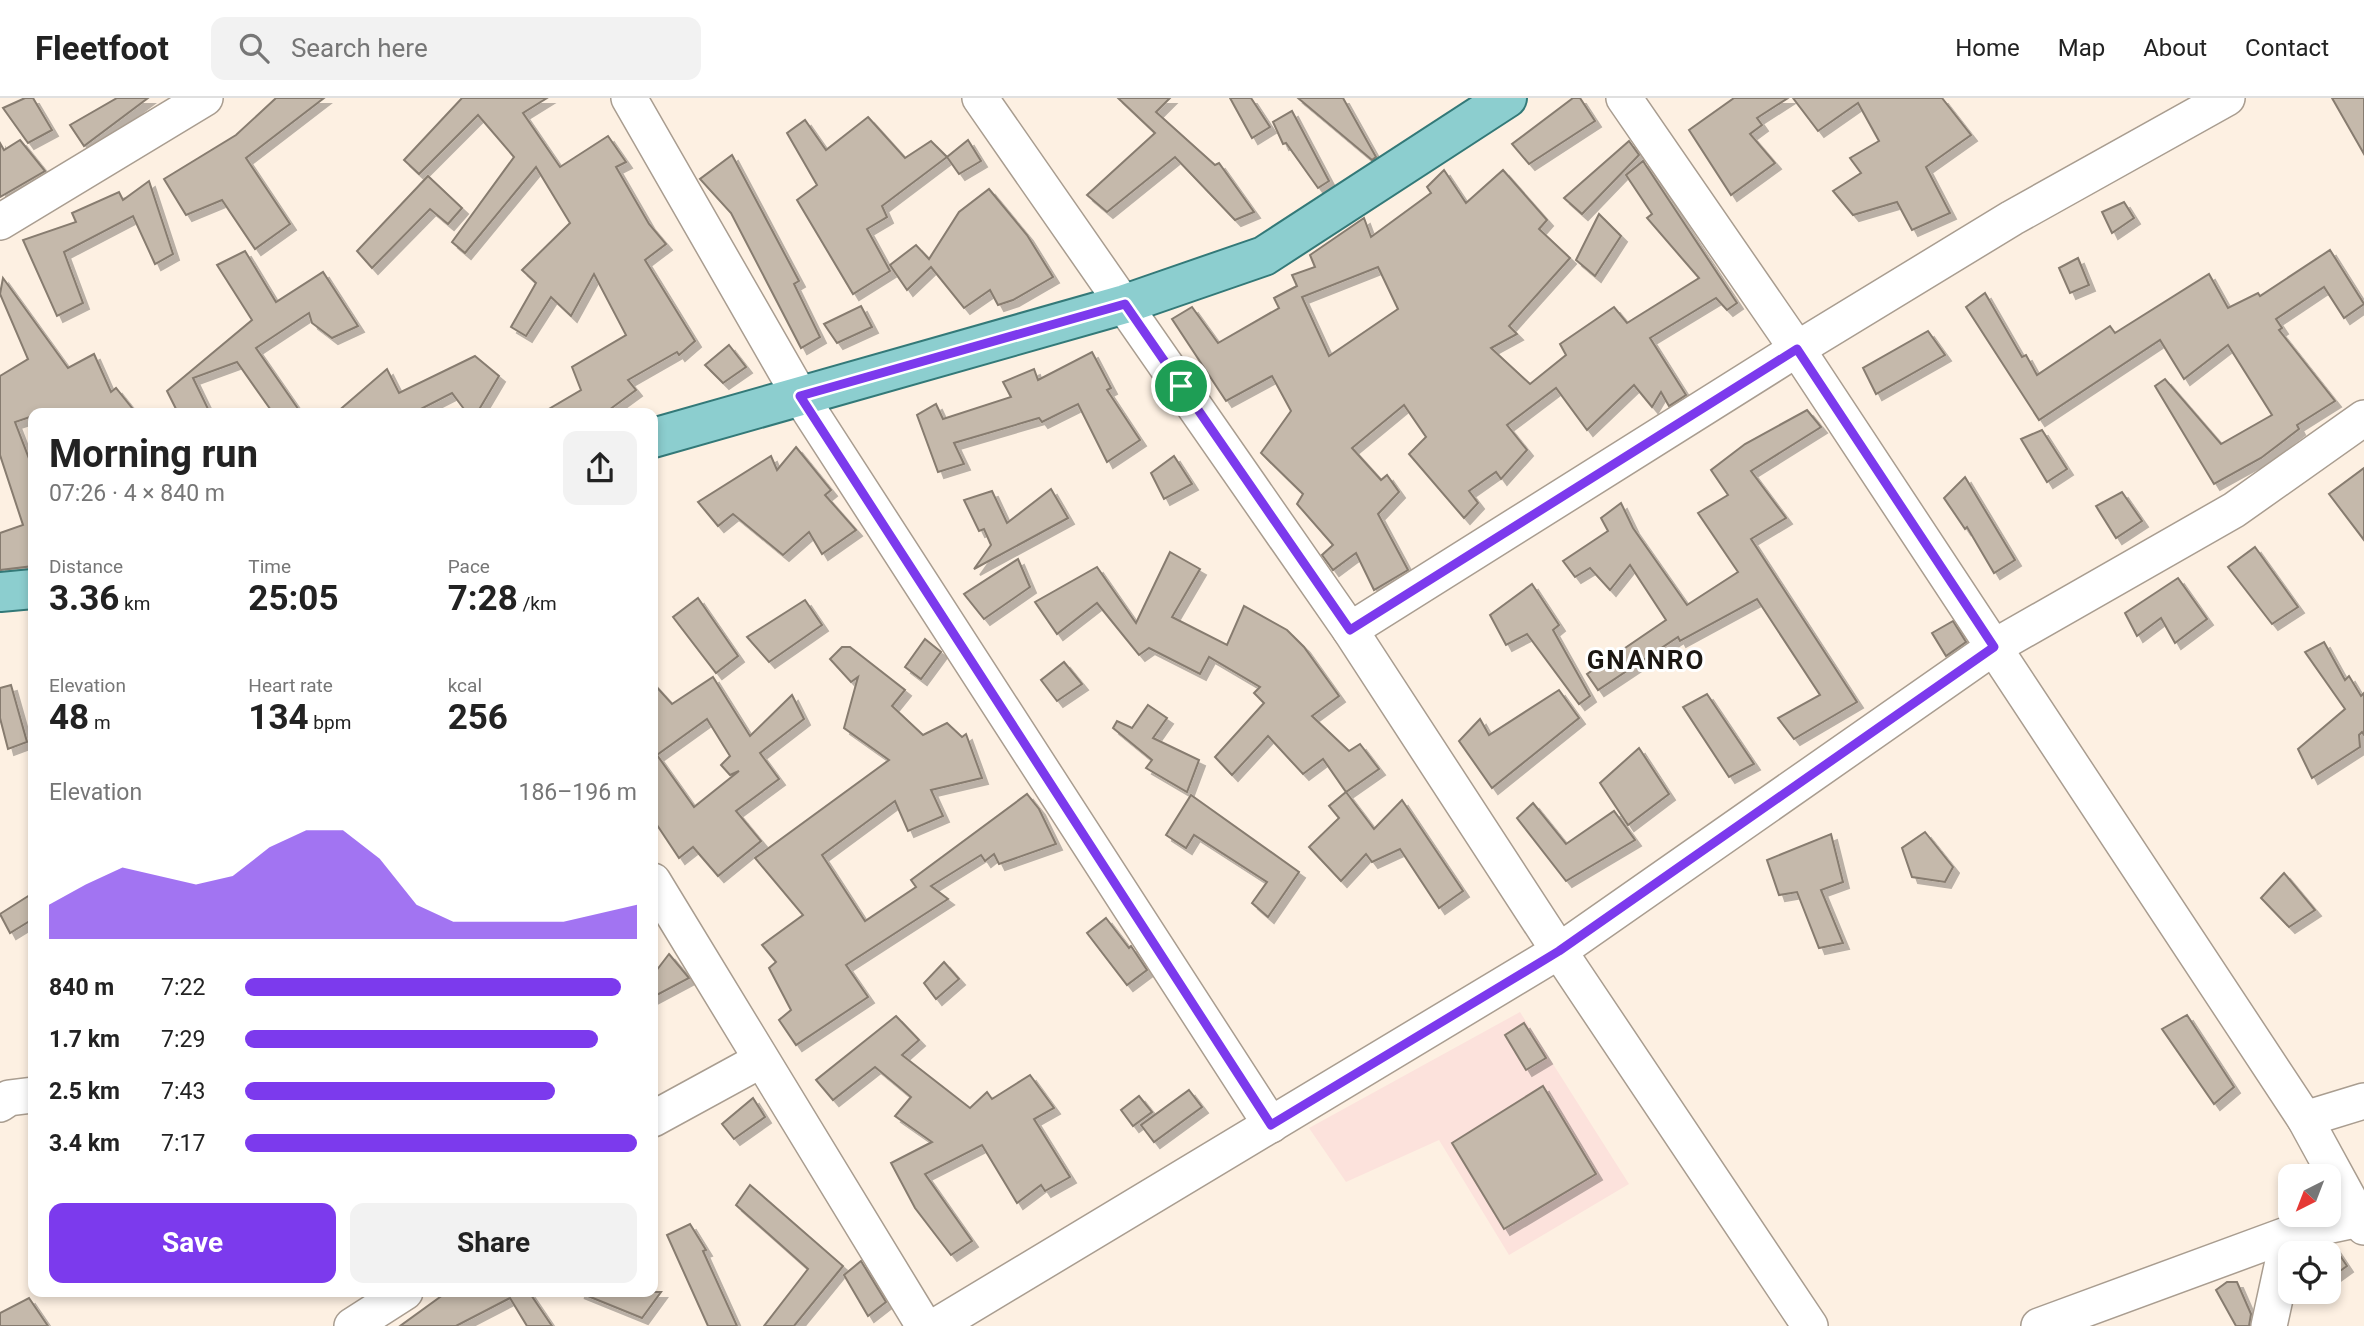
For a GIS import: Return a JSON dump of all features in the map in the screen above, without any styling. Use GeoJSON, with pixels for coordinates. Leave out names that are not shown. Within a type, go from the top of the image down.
{"type":"FeatureCollection","features":[{"type":"Feature","properties":{"kind":"main road"},"geometry":{"type":"LineString","coordinates":[[658,437],[1125,304],[1265,256],[1507,98]]}},
{"type":"Feature","properties":{"kind":"main road"},"geometry":{"type":"LineString","coordinates":[[0,592],[28,589]]}},
{"type":"Feature","properties":{"kind":"street"},"geometry":{"type":"LineString","coordinates":[[0,222],[205,98]]}},
{"type":"Feature","properties":{"kind":"street"},"geometry":{"type":"LineString","coordinates":[[629,98],[800,396],[1271,1125]]}},
{"type":"Feature","properties":{"kind":"street"},"geometry":{"type":"LineString","coordinates":[[980,98],[1350,630],[1559,951],[1810,1326]]}},
{"type":"Feature","properties":{"kind":"street"},"geometry":{"type":"LineString","coordinates":[[1624,98],[1797,349],[2305,1119],[2362,1222],[2289,1234],[2039,1326]]}},
{"type":"Feature","properties":{"kind":"street"},"geometry":{"type":"LineString","coordinates":[[1350,630],[1797,349],[2012,218],[2227,98]]}},
{"type":"Feature","properties":{"kind":"street"},"geometry":{"type":"LineString","coordinates":[[936,1326],[1559,951],[1994,647],[2234,510],[2364,418]]}},
{"type":"Feature","properties":{"kind":"street"},"geometry":{"type":"LineString","coordinates":[[658,889],[924,1326]]}},
{"type":"Feature","properties":{"kind":"street"},"geometry":{"type":"LineString","coordinates":[[658,1116],[761,1059]]}},
{"type":"Feature","properties":{"kind":"street"},"geometry":{"type":"LineString","coordinates":[[2305,1119],[2364,1101]]}},
{"type":"Feature","properties":{"kind":"street"},"geometry":{"type":"LineString","coordinates":[[2269,1326],[2289,1234]]}},
{"type":"Feature","properties":{"kind":"street"},"geometry":{"type":"LineString","coordinates":[[352,1326],[397,1297]]}},
{"type":"Feature","properties":{"kind":"shaded area"},"geometry":{"type":"Polygon","coordinates":[[[1520,1012],[1629,1184],[1509,1255],[1439,1140],[1346,1182],[1309,1128],[1520,1012]]]}},
{"type":"Feature","properties":{"kind":"building"},"geometry":{"type":"Polygon","coordinates":[[[25,98],[33,98],[52,130],[28,143],[3,108],[25,98]]]}},
{"type":"Feature","properties":{"kind":"building"},"geometry":{"type":"Polygon","coordinates":[[[117,98],[148,98],[84,146],[70,125],[117,98]]]}},
{"type":"Feature","properties":{"kind":"building"},"geometry":{"type":"Polygon","coordinates":[[[276,98],[324,98],[246,158],[290,224],[255,249],[222,200],[186,215],[164,179],[236,135],[276,98]]]}},
{"type":"Feature","properties":{"kind":"building"},"geometry":{"type":"Polygon","coordinates":[[[462,98],[547,98],[523,113],[560,167],[608,136],[626,162],[616,167],[649,224],[666,244],[645,260],[695,341],[679,355],[677,352],[628,380],[636,390],[612,408],[550,408],[581,390],[572,367],[626,335],[594,274],[571,316],[551,297],[526,336],[511,327],[536,283],[522,270],[570,223],[536,167],[465,253],[452,242],[514,157],[478,115],[419,174],[404,160],[462,98]]]}},
{"type":"Feature","properties":{"kind":"building"},"geometry":{"type":"Polygon","coordinates":[[[1118,98],[1170,98],[1156,112],[1215,165],[1219,163],[1254,212],[1235,220],[1175,157],[1107,212],[1087,195],[1155,133],[1118,98]]]}},
{"type":"Feature","properties":{"kind":"building"},"geometry":{"type":"Polygon","coordinates":[[[1230,98],[1251,98],[1270,127],[1252,138],[1230,98]]]}},
{"type":"Feature","properties":{"kind":"building"},"geometry":{"type":"Polygon","coordinates":[[[1298,98],[1343,98],[1376,157],[1372,160],[1298,98]]]}},
{"type":"Feature","properties":{"kind":"building"},"geometry":{"type":"Polygon","coordinates":[[[1573,98],[1580,98],[1595,121],[1529,164],[1512,144],[1573,98]]]}},
{"type":"Feature","properties":{"kind":"building"},"geometry":{"type":"Polygon","coordinates":[[[1734,98],[1788,98],[1757,118],[1762,125],[1750,134],[1775,163],[1731,195],[1689,130],[1734,98]]]}},
{"type":"Feature","properties":{"kind":"building"},"geometry":{"type":"Polygon","coordinates":[[[1793,98],[1942,98],[1971,135],[1926,167],[1950,213],[1912,230],[1897,202],[1853,215],[1833,191],[1861,173],[1850,158],[1879,141],[1858,103],[1818,131],[1793,98]]]}},
{"type":"Feature","properties":{"kind":"building"},"geometry":{"type":"Polygon","coordinates":[[[2332,98],[2364,98],[2364,154],[2332,98]]]}},
{"type":"Feature","properties":{"kind":"building"},"geometry":{"type":"Polygon","coordinates":[[[1292,111],[1329,181],[1318,188],[1286,143],[1283,144],[1273,122],[1292,111]]]}},
{"type":"Feature","properties":{"kind":"building"},"geometry":{"type":"Polygon","coordinates":[[[868,117],[905,158],[931,141],[947,157],[882,206],[887,217],[867,229],[890,271],[853,294],[797,200],[817,185],[787,133],[805,120],[826,150],[868,117]]]}},
{"type":"Feature","properties":{"kind":"building"},"geometry":{"type":"Polygon","coordinates":[[[20,140],[45,171],[0,197],[0,143],[4,150],[20,140]]]}},
{"type":"Feature","properties":{"kind":"building"},"geometry":{"type":"Polygon","coordinates":[[[968,140],[981,161],[959,174],[947,157],[968,140]]]}},
{"type":"Feature","properties":{"kind":"building"},"geometry":{"type":"Polygon","coordinates":[[[1629,141],[1639,155],[1582,214],[1564,198],[1629,141]]]}},
{"type":"Feature","properties":{"kind":"building"},"geometry":{"type":"Polygon","coordinates":[[[732,155],[799,281],[794,284],[820,337],[801,348],[731,213],[700,179],[732,155]]]}},
{"type":"Feature","properties":{"kind":"building"},"geometry":{"type":"Polygon","coordinates":[[[1643,161],[1737,303],[1727,310],[1716,298],[1650,338],[1686,395],[1669,406],[1661,392],[1652,407],[1634,385],[1587,430],[1556,388],[1507,425],[1527,450],[1501,479],[1496,472],[1469,491],[1478,503],[1464,518],[1409,454],[1426,437],[1404,405],[1352,448],[1381,480],[1387,475],[1399,492],[1378,514],[1408,570],[1374,590],[1356,553],[1333,570],[1322,555],[1333,545],[1297,504],[1303,494],[1261,453],[1291,411],[1272,376],[1226,401],[1172,319],[1192,307],[1218,343],[1279,308],[1274,298],[1297,286],[1292,275],[1315,267],[1310,255],[1364,218],[1371,237],[1431,193],[1427,187],[1444,170],[1466,203],[1503,170],[1547,220],[1539,229],[1570,258],[1509,326],[1517,334],[1491,348],[1530,384],[1566,355],[1560,344],[1614,307],[1627,323],[1699,278],[1647,218],[1652,214],[1626,175],[1643,161]],[[1378,267],[1302,297],[1329,356],[1398,309],[1378,267]]]}},
{"type":"Feature","properties":{"kind":"building"},"geometry":{"type":"Polygon","coordinates":[[[428,176],[462,208],[448,224],[430,209],[372,268],[357,251],[428,176]]]}},
{"type":"Feature","properties":{"kind":"building"},"geometry":{"type":"Polygon","coordinates":[[[149,181],[173,254],[155,264],[133,216],[64,252],[83,303],[57,316],[23,240],[76,222],[72,213],[119,192],[123,200],[149,181]]]}},
{"type":"Feature","properties":{"kind":"building"},"geometry":{"type":"Polygon","coordinates":[[[989,189],[1027,235],[1053,277],[1013,300],[998,305],[990,290],[964,308],[931,267],[907,290],[890,265],[916,245],[929,259],[959,212],[989,189]]]}},
{"type":"Feature","properties":{"kind":"building"},"geometry":{"type":"Polygon","coordinates":[[[2124,202],[2134,218],[2112,233],[2102,212],[2124,202]]]}},
{"type":"Feature","properties":{"kind":"building"},"geometry":{"type":"Polygon","coordinates":[[[1599,214],[1621,236],[1595,276],[1576,260],[1599,214]]]}},
{"type":"Feature","properties":{"kind":"building"},"geometry":{"type":"Polygon","coordinates":[[[2330,250],[2364,304],[2344,318],[2324,287],[2276,319],[2282,328],[2279,330],[2335,401],[2297,425],[2299,429],[2261,458],[2214,484],[2155,386],[2165,379],[2221,444],[2272,415],[2228,345],[2184,379],[2160,340],[2039,420],[1966,307],[1985,293],[2022,357],[2026,355],[2037,375],[2110,326],[2115,333],[2209,274],[2228,308],[2258,293],[2260,296],[2330,250]]]}},
{"type":"Feature","properties":{"kind":"building"},"geometry":{"type":"Polygon","coordinates":[[[245,251],[276,302],[323,272],[358,326],[332,338],[312,323],[309,313],[256,348],[298,408],[269,408],[237,362],[193,378],[208,408],[176,408],[167,391],[252,320],[217,265],[245,251]]]}},
{"type":"Feature","properties":{"kind":"building"},"geometry":{"type":"Polygon","coordinates":[[[2078,258],[2089,285],[2070,293],[2059,268],[2078,258]]]}},
{"type":"Feature","properties":{"kind":"building"},"geometry":{"type":"Polygon","coordinates":[[[3,278],[68,368],[94,354],[111,392],[116,388],[132,408],[28,408],[28,418],[15,422],[28,456],[28,567],[0,570],[0,533],[23,525],[0,455],[0,376],[28,359],[0,294],[3,278]]]}},
{"type":"Feature","properties":{"kind":"building"},"geometry":{"type":"Polygon","coordinates":[[[861,306],[872,327],[837,343],[824,324],[861,306]]]}},
{"type":"Feature","properties":{"kind":"building"},"geometry":{"type":"Polygon","coordinates":[[[1928,331],[1945,355],[1876,394],[1863,368],[1928,331]]]}},
{"type":"Feature","properties":{"kind":"building"},"geometry":{"type":"Polygon","coordinates":[[[729,345],[746,367],[723,383],[705,365],[729,345]]]}},
{"type":"Feature","properties":{"kind":"building"},"geometry":{"type":"Polygon","coordinates":[[[1092,352],[1111,388],[1107,390],[1140,440],[1107,462],[1078,404],[1042,422],[1039,418],[954,443],[964,464],[938,472],[917,415],[936,404],[943,419],[1011,397],[1003,382],[1034,369],[1038,380],[1092,352]]]}},
{"type":"Feature","properties":{"kind":"building"},"geometry":{"type":"Polygon","coordinates":[[[475,356],[499,376],[480,408],[463,408],[452,393],[423,408],[342,408],[387,369],[399,393],[475,356]]]}},
{"type":"Feature","properties":{"kind":"building"},"geometry":{"type":"Polygon","coordinates":[[[1807,410],[1821,427],[1751,471],[1786,518],[1751,539],[1857,702],[1794,739],[1778,718],[1820,695],[1757,599],[1680,641],[1678,637],[1598,690],[1587,674],[1666,620],[1630,565],[1610,590],[1590,568],[1575,577],[1563,561],[1608,531],[1601,518],[1621,503],[1633,528],[1687,605],[1738,572],[1698,513],[1728,495],[1711,470],[1745,444],[1807,410]]]}},
{"type":"Feature","properties":{"kind":"building"},"geometry":{"type":"Polygon","coordinates":[[[2042,430],[2067,469],[2047,482],[2021,439],[2042,430]]]}},
{"type":"Feature","properties":{"kind":"building"},"geometry":{"type":"Polygon","coordinates":[[[796,447],[831,490],[825,495],[856,530],[822,554],[809,532],[783,555],[733,514],[718,526],[698,502],[771,456],[777,470],[796,447]]]}},
{"type":"Feature","properties":{"kind":"building"},"geometry":{"type":"Polygon","coordinates":[[[1174,456],[1192,484],[1164,499],[1151,473],[1174,456]]]}},
{"type":"Feature","properties":{"kind":"building"},"geometry":{"type":"Polygon","coordinates":[[[2364,468],[2364,540],[2329,494],[2364,468]]]}},
{"type":"Feature","properties":{"kind":"building"},"geometry":{"type":"Polygon","coordinates":[[[1965,477],[2015,560],[1994,573],[1967,527],[1965,529],[1944,498],[1965,477]]]}},
{"type":"Feature","properties":{"kind":"building"},"geometry":{"type":"Polygon","coordinates":[[[1051,489],[1068,518],[974,569],[991,545],[984,529],[979,531],[964,500],[992,491],[1007,523],[1051,489]]]}},
{"type":"Feature","properties":{"kind":"building"},"geometry":{"type":"Polygon","coordinates":[[[2122,492],[2142,521],[2116,538],[2096,506],[2122,492]]]}},
{"type":"Feature","properties":{"kind":"building"},"geometry":{"type":"Polygon","coordinates":[[[2255,547],[2298,607],[2272,624],[2228,567],[2255,547]]]}},
{"type":"Feature","properties":{"kind":"building"},"geometry":{"type":"Polygon","coordinates":[[[1170,552],[1200,569],[1172,617],[1227,645],[1244,606],[1287,630],[1304,647],[1339,696],[1312,716],[1349,751],[1360,744],[1379,769],[1346,792],[1323,759],[1303,774],[1268,736],[1232,775],[1215,757],[1264,703],[1254,693],[1260,687],[1209,657],[1200,674],[1149,648],[1139,655],[1097,603],[1057,634],[1035,602],[1097,567],[1136,623],[1170,552]]]}},
{"type":"Feature","properties":{"kind":"building"},"geometry":{"type":"Polygon","coordinates":[[[1018,559],[1030,587],[984,619],[964,594],[1018,559]]]}},
{"type":"Feature","properties":{"kind":"building"},"geometry":{"type":"Polygon","coordinates":[[[2178,578],[2207,619],[2175,643],[2161,618],[2137,636],[2125,613],[2178,578]]]}},
{"type":"Feature","properties":{"kind":"building"},"geometry":{"type":"Polygon","coordinates":[[[1532,584],[1559,625],[1553,630],[1590,696],[1579,704],[1527,634],[1506,645],[1490,615],[1532,584]]]}},
{"type":"Feature","properties":{"kind":"building"},"geometry":{"type":"Polygon","coordinates":[[[698,598],[738,656],[716,673],[673,617],[698,598]]]}},
{"type":"Feature","properties":{"kind":"building"},"geometry":{"type":"Polygon","coordinates":[[[805,600],[822,625],[769,662],[747,637],[805,600]]]}},
{"type":"Feature","properties":{"kind":"building"},"geometry":{"type":"Polygon","coordinates":[[[1953,621],[1966,642],[1946,656],[1932,633],[1953,621]]]}},
{"type":"Feature","properties":{"kind":"building"},"geometry":{"type":"Polygon","coordinates":[[[925,639],[941,652],[921,679],[905,667],[925,639]]]}},
{"type":"Feature","properties":{"kind":"building"},"geometry":{"type":"Polygon","coordinates":[[[2324,642],[2345,680],[2349,676],[2361,696],[2364,693],[2364,735],[2362,732],[2359,735],[2360,747],[2312,778],[2298,749],[2345,709],[2305,652],[2324,642]]]}},
{"type":"Feature","properties":{"kind":"building"},"geometry":{"type":"Polygon","coordinates":[[[842,647],[850,647],[905,690],[892,706],[923,735],[947,723],[962,737],[966,734],[982,778],[931,790],[943,816],[908,831],[895,801],[822,855],[865,921],[916,887],[911,880],[1027,794],[1039,809],[1056,844],[999,864],[994,854],[985,861],[981,855],[931,886],[948,899],[846,965],[868,997],[796,1045],[779,1020],[791,1010],[769,968],[776,962],[762,945],[803,915],[755,858],[889,760],[844,728],[858,677],[851,682],[830,659],[842,647]]]}},
{"type":"Feature","properties":{"kind":"building"},"geometry":{"type":"Polygon","coordinates":[[[1064,662],[1082,684],[1057,701],[1041,680],[1064,662]]]}},
{"type":"Feature","properties":{"kind":"building"},"geometry":{"type":"Polygon","coordinates":[[[713,677],[750,736],[792,695],[804,719],[760,753],[779,779],[736,811],[761,841],[718,876],[693,847],[679,858],[658,826],[658,756],[694,807],[739,771],[730,775],[721,765],[730,756],[707,719],[658,754],[658,689],[672,704],[713,677]]]}},
{"type":"Feature","properties":{"kind":"building"},"geometry":{"type":"Polygon","coordinates":[[[11,685],[27,742],[8,749],[0,718],[0,688],[11,685]]]}},
{"type":"Feature","properties":{"kind":"building"},"geometry":{"type":"Polygon","coordinates":[[[1559,690],[1579,718],[1492,788],[1459,741],[1480,719],[1489,735],[1559,690]]]}},
{"type":"Feature","properties":{"kind":"building"},"geometry":{"type":"Polygon","coordinates":[[[1707,694],[1754,764],[1729,777],[1683,707],[1707,694]]]}},
{"type":"Feature","properties":{"kind":"building"},"geometry":{"type":"Polygon","coordinates":[[[1148,705],[1167,718],[1153,738],[1199,760],[1187,792],[1146,768],[1152,760],[1113,728],[1117,721],[1132,728],[1148,705]]]}},
{"type":"Feature","properties":{"kind":"building"},"geometry":{"type":"Polygon","coordinates":[[[1639,748],[1669,794],[1628,825],[1600,783],[1639,748]]]}},
{"type":"Feature","properties":{"kind":"building"},"geometry":{"type":"Polygon","coordinates":[[[1346,792],[1374,829],[1402,800],[1463,891],[1439,908],[1400,849],[1372,862],[1366,854],[1341,881],[1309,847],[1339,818],[1329,806],[1346,792]]]}},
{"type":"Feature","properties":{"kind":"building"},"geometry":{"type":"Polygon","coordinates":[[[1191,795],[1299,872],[1268,917],[1252,903],[1267,882],[1194,835],[1186,848],[1166,835],[1191,795]]]}},
{"type":"Feature","properties":{"kind":"building"},"geometry":{"type":"Polygon","coordinates":[[[1533,803],[1566,844],[1614,811],[1635,840],[1566,881],[1517,818],[1533,803]]]}},
{"type":"Feature","properties":{"kind":"building"},"geometry":{"type":"Polygon","coordinates":[[[1925,832],[1953,867],[1945,882],[1912,877],[1902,848],[1925,832]]]}},
{"type":"Feature","properties":{"kind":"building"},"geometry":{"type":"Polygon","coordinates":[[[1831,834],[1843,882],[1821,890],[1843,943],[1819,948],[1797,892],[1779,895],[1767,860],[1831,834]]]}},
{"type":"Feature","properties":{"kind":"building"},"geometry":{"type":"Polygon","coordinates":[[[2284,873],[2315,910],[2289,927],[2261,898],[2284,873]]]}},
{"type":"Feature","properties":{"kind":"building"},"geometry":{"type":"Polygon","coordinates":[[[28,896],[28,922],[10,933],[0,914],[28,896]]]}},
{"type":"Feature","properties":{"kind":"building"},"geometry":{"type":"Polygon","coordinates":[[[1106,918],[1129,948],[1131,946],[1147,970],[1127,985],[1087,933],[1106,918]]]}},
{"type":"Feature","properties":{"kind":"building"},"geometry":{"type":"Polygon","coordinates":[[[669,954],[689,978],[658,994],[658,968],[669,954]]]}},
{"type":"Feature","properties":{"kind":"building"},"geometry":{"type":"Polygon","coordinates":[[[944,962],[959,979],[936,999],[924,983],[944,962]]]}},
{"type":"Feature","properties":{"kind":"building"},"geometry":{"type":"Polygon","coordinates":[[[2187,1015],[2234,1087],[2214,1104],[2162,1029],[2187,1015]]]}},
{"type":"Feature","properties":{"kind":"building"},"geometry":{"type":"Polygon","coordinates":[[[896,1016],[919,1040],[902,1055],[970,1108],[987,1092],[992,1099],[1030,1075],[1054,1108],[1034,1119],[1070,1177],[1045,1191],[1041,1185],[1017,1203],[982,1145],[925,1174],[972,1241],[951,1255],[915,1208],[891,1163],[932,1142],[895,1116],[911,1097],[875,1067],[833,1100],[816,1080],[896,1016]]]}},
{"type":"Feature","properties":{"kind":"building"},"geometry":{"type":"Polygon","coordinates":[[[1524,1023],[1546,1058],[1526,1070],[1505,1035],[1524,1023]]]}},
{"type":"Feature","properties":{"kind":"building"},"geometry":{"type":"Polygon","coordinates":[[[1543,1086],[1596,1174],[1504,1229],[1452,1143],[1543,1086]]]}},
{"type":"Feature","properties":{"kind":"building"},"geometry":{"type":"Polygon","coordinates":[[[1189,1090],[1202,1107],[1154,1142],[1141,1125],[1189,1090]]]}},
{"type":"Feature","properties":{"kind":"building"},"geometry":{"type":"Polygon","coordinates":[[[1139,1096],[1152,1112],[1133,1126],[1121,1110],[1139,1096]]]}},
{"type":"Feature","properties":{"kind":"building"},"geometry":{"type":"Polygon","coordinates":[[[753,1098],[765,1117],[734,1139],[722,1124],[753,1098]]]}},
{"type":"Feature","properties":{"kind":"building"},"geometry":{"type":"Polygon","coordinates":[[[750,1185],[843,1266],[794,1326],[764,1326],[808,1269],[736,1205],[750,1185]]]}},
{"type":"Feature","properties":{"kind":"building"},"geometry":{"type":"Polygon","coordinates":[[[690,1224],[706,1250],[703,1251],[737,1326],[708,1326],[667,1235],[690,1224]]]}},
{"type":"Feature","properties":{"kind":"building"},"geometry":{"type":"Polygon","coordinates":[[[2341,1257],[2347,1266],[2341,1270],[2341,1257]]]}},
{"type":"Feature","properties":{"kind":"building"},"geometry":{"type":"Polygon","coordinates":[[[861,1261],[886,1302],[868,1316],[844,1275],[861,1261]]]}},
{"type":"Feature","properties":{"kind":"building"},"geometry":{"type":"Polygon","coordinates":[[[2227,1282],[2237,1282],[2251,1314],[2249,1326],[2236,1326],[2216,1290],[2227,1282]]]}},
{"type":"Feature","properties":{"kind":"building"},"geometry":{"type":"Polygon","coordinates":[[[440,1297],[532,1297],[552,1326],[527,1326],[510,1298],[456,1326],[400,1326],[440,1297]]]}},
{"type":"Feature","properties":{"kind":"building"},"geometry":{"type":"Polygon","coordinates":[[[590,1297],[657,1297],[642,1318],[590,1297]]]}},
{"type":"Feature","properties":{"kind":"building"},"geometry":{"type":"Polygon","coordinates":[[[29,1298],[48,1326],[0,1326],[0,1313],[29,1298]]]}},
{"type":"Feature","properties":{"kind":"district","name":"GNANRO"},"geometry":{"type":"Point","coordinates":[1646,660]}},
{"type":"Feature","properties":{"kind":"route"},"geometry":{"type":"LineString","coordinates":[[1125,304],[1181,386],[1350,630],[1797,349],[1994,647],[1559,951],[1271,1125],[800,396],[1125,304]]}}]}
